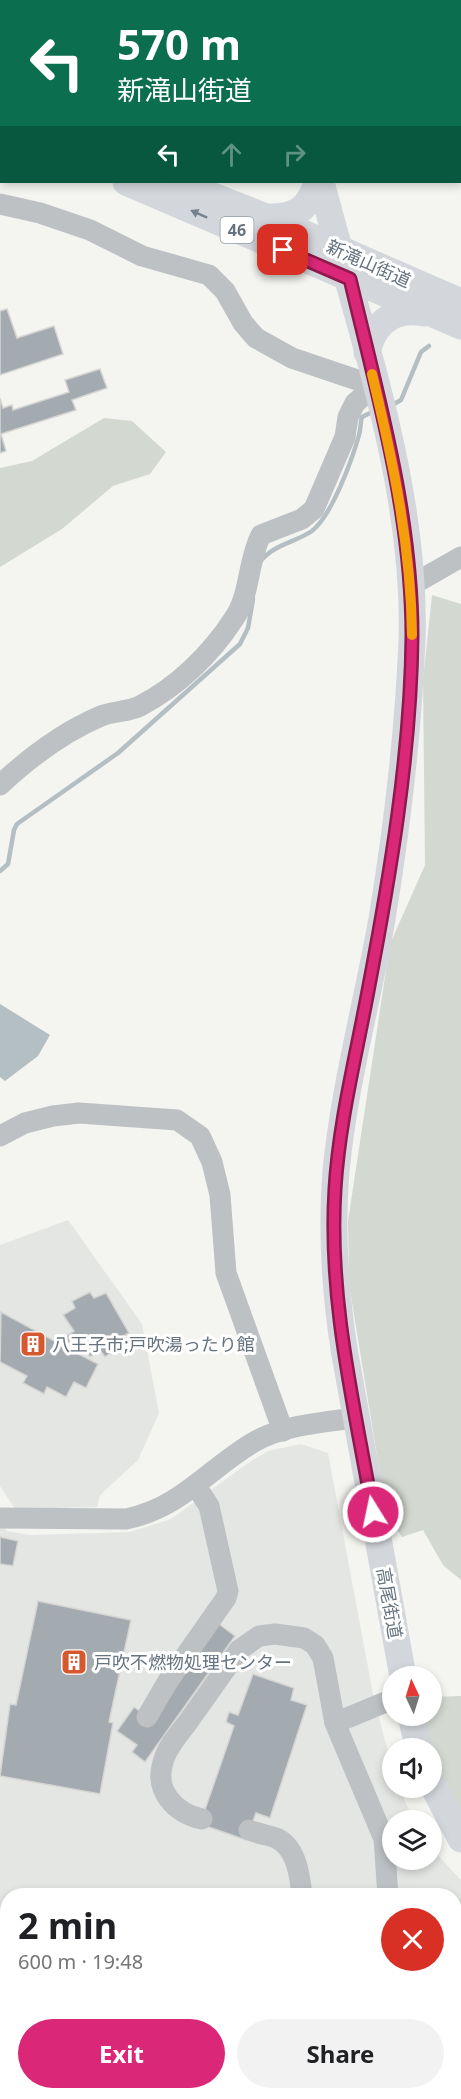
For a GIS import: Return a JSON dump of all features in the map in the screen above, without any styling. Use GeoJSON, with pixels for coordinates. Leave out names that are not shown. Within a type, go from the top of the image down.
{"type":"FeatureCollection","features":[{"type":"Feature","properties":{"kind":"main road","name":"新滝山街道"},"geometry":{"type":"LineString","coordinates":[[128,183],[461,326]]}},
{"type":"Feature","properties":{"kind":"main road","name":"新滝山街道"},"geometry":{"type":"LineString","coordinates":[[180,183],[266,217],[461,302]]}},
{"type":"Feature","properties":{"kind":"main road"},"geometry":{"type":"LineString","coordinates":[[266,217],[289,217],[301,211],[318,183]]}},
{"type":"Feature","properties":{"kind":"main road","name":"高尾街道"},"geometry":{"type":"LineString","coordinates":[[319,183],[350,279],[375,386],[399,493],[410,586],[412,639],[409,686],[393,842],[339,1150],[335,1189],[334,1250],[337,1298],[356,1418],[401,1666]]}},
{"type":"Feature","properties":{"kind":"main road"},"geometry":{"type":"LineString","coordinates":[[405,279],[461,292]]}},
{"type":"Feature","properties":{"kind":"main road"},"geometry":{"type":"LineString","coordinates":[[367,352],[371,336],[379,323],[390,316],[414,311],[431,314]]}},
{"type":"Feature","properties":{"kind":"main road"},"geometry":{"type":"LineString","coordinates":[[439,1798],[461,1839]]}},
{"type":"Feature","properties":{"kind":"street"},"geometry":{"type":"LineString","coordinates":[[0,204],[40,213],[90,230],[142,256],[209,275],[225,291],[243,323],[256,338],[292,358],[375,386]]}},
{"type":"Feature","properties":{"kind":"street"},"geometry":{"type":"LineString","coordinates":[[0,785],[33,755],[101,716],[139,707],[160,694],[213,648],[235,618],[246,591],[253,551],[261,535],[302,519],[314,509],[345,437],[348,417],[355,403],[375,386]]}},
{"type":"Feature","properties":{"kind":"street"},"geometry":{"type":"LineString","coordinates":[[410,586],[461,557]]}},
{"type":"Feature","properties":{"kind":"street"},"geometry":{"type":"LineString","coordinates":[[0,1136],[26,1123],[53,1116],[79,1113],[177,1120],[200,1136],[212,1162],[220,1195],[226,1273],[283,1431]]}},
{"type":"Feature","properties":{"kind":"street"},"geometry":{"type":"LineString","coordinates":[[3,1514],[126,1519],[145,1515],[173,1502],[257,1440],[283,1431],[356,1418]]}},
{"type":"Feature","properties":{"kind":"street"},"geometry":{"type":"LineString","coordinates":[[147,1717],[226,1598],[228,1591],[209,1506],[196,1486]]}},
{"type":"Feature","properties":{"kind":"street"},"geometry":{"type":"LineString","coordinates":[[201,1819],[187,1816],[170,1803],[162,1784],[163,1761],[239,1650],[248,1642],[259,1636],[275,1634],[304,1638],[315,1645],[323,1658],[335,1723],[384,1839],[387,1888]]}},
{"type":"Feature","properties":{"kind":"street"},"geometry":{"type":"LineString","coordinates":[[335,1723],[382,1704]]}},
{"type":"Feature","properties":{"kind":"street"},"geometry":{"type":"LineString","coordinates":[[249,1830],[278,1839],[289,1850],[299,1869],[301,1888]]}},
{"type":"Feature","properties":{"kind":"shaded area"},"geometry":{"type":"Polygon","coordinates":[[[104,418],[132,421],[166,452],[150,474],[113,486],[62,529],[0,567],[0,468],[32,461],[104,418]]]}},
{"type":"Feature","properties":{"kind":"shaded area"},"geometry":{"type":"Polygon","coordinates":[[[432,595],[461,604],[461,1580],[443,1565],[423,1530],[402,1537],[392,1522],[393,1506],[385,1505],[349,1284],[348,1221],[390,944],[425,865],[423,680],[432,595]]]}},
{"type":"Feature","properties":{"kind":"shaded area"},"geometry":{"type":"Polygon","coordinates":[[[0,1004],[50,1035],[38,1056],[5,1081],[0,1077],[0,1004]]]}},
{"type":"Feature","properties":{"kind":"shaded area"},"geometry":{"type":"Polygon","coordinates":[[[68,1220],[142,1324],[159,1413],[138,1460],[100,1495],[97,1507],[15,1509],[0,1486],[0,1245],[68,1220]]]}},
{"type":"Feature","properties":{"kind":"shaded area"},"geometry":{"type":"Polygon","coordinates":[[[301,1444],[328,1453],[373,1694],[384,1738],[382,1738],[382,1798],[404,1798],[409,1810],[382,1810],[382,1870],[442,1870],[442,1860],[461,1880],[461,1888],[0,1888],[0,1521],[7,1531],[29,1535],[130,1532],[171,1519],[268,1451],[301,1444]]]}},
{"type":"Feature","properties":{"kind":"shaded area"},"geometry":{"type":"Polygon","coordinates":[[[461,1696],[461,1824],[442,1792],[442,1738],[427,1738],[421,1726],[442,1726],[442,1697],[461,1696]]]}},
{"type":"Feature","properties":{"kind":"building"},"geometry":{"type":"Polygon","coordinates":[[[7,309],[17,338],[54,326],[63,354],[0,375],[0,311],[7,309]]]}},
{"type":"Feature","properties":{"kind":"building"},"geometry":{"type":"Polygon","coordinates":[[[100,369],[107,388],[72,400],[76,410],[1,434],[6,451],[0,453],[0,398],[3,408],[12,405],[13,410],[69,392],[65,380],[100,369]]]}},
{"type":"Feature","properties":{"kind":"building","name":"八王子市;戸吹湯ったり館"},"geometry":{"type":"Polygon","coordinates":[[[90,1292],[94,1298],[106,1293],[129,1333],[118,1339],[122,1346],[105,1357],[100,1350],[90,1357],[78,1337],[63,1346],[98,1364],[86,1388],[74,1382],[66,1397],[47,1387],[44,1394],[23,1383],[27,1376],[0,1362],[1,1312],[56,1342],[74,1331],[63,1315],[75,1308],[72,1301],[90,1292]]]}},
{"type":"Feature","properties":{"kind":"building"},"geometry":{"type":"Polygon","coordinates":[[[0,1537],[18,1541],[13,1566],[0,1564],[0,1537]]]}},
{"type":"Feature","properties":{"kind":"building","name":"戸吹不燃物処理センター"},"geometry":{"type":"Polygon","coordinates":[[[38,1601],[131,1620],[109,1722],[113,1723],[100,1794],[0,1776],[10,1704],[16,1705],[38,1601]]]}},
{"type":"Feature","properties":{"kind":"building"},"geometry":{"type":"Polygon","coordinates":[[[215,1621],[235,1636],[145,1762],[132,1752],[137,1745],[117,1731],[134,1707],[152,1720],[215,1621]]]}},
{"type":"Feature","properties":{"kind":"building"},"geometry":{"type":"Polygon","coordinates":[[[253,1674],[294,1688],[291,1700],[307,1705],[270,1818],[256,1813],[246,1840],[200,1824],[234,1726],[226,1722],[229,1712],[238,1715],[253,1674]]]}},
{"type":"Feature","properties":{"kind":"waterway"},"geometry":{"type":"LineString","coordinates":[[394,404],[401,400],[421,352],[429,346]]}},
{"type":"Feature","properties":{"kind":"waterway"},"geometry":{"type":"LineString","coordinates":[[260,562],[284,544],[312,531],[327,513],[346,472],[359,435],[362,417],[370,413]]}},
{"type":"Feature","properties":{"kind":"waterway"},"geometry":{"type":"LineString","coordinates":[[0,871],[8,864],[17,824],[118,753],[240,644],[248,628],[253,599]]}},
{"type":"Feature","properties":{"kind":"slow traffic"},"geometry":{"type":"LineString","coordinates":[[372,374],[399,493],[410,586],[412,635]]}},
{"type":"Feature","properties":{"kind":"place","name":"八王子市;戸吹湯ったり館"},"geometry":{"type":"Point","coordinates":[33,1344]}},
{"type":"Feature","properties":{"kind":"place","name":"戸吹不燃物処理センター"},"geometry":{"type":"Point","coordinates":[74,1662]}},
{"type":"Feature","properties":{"kind":"route"},"geometry":{"type":"LineString","coordinates":[[283,250],[350,279],[399,493],[410,586],[412,639],[409,686],[392,851],[382,920],[339,1150],[334,1207],[334,1250],[339,1320],[373,1512]]}}]}
